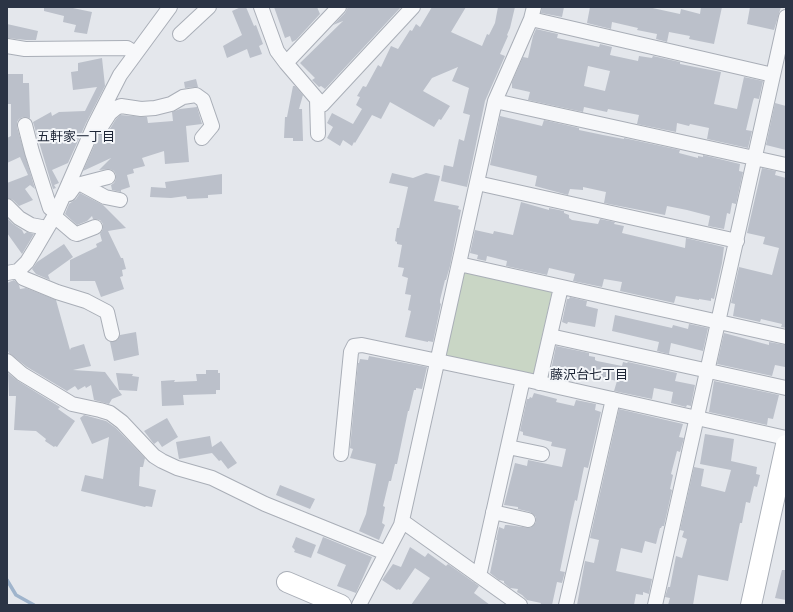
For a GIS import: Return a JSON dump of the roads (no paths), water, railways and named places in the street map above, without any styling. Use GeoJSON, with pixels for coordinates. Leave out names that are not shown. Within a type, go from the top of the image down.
{"type":"FeatureCollection","features":[{"type":"Feature","properties":{"kind":"street"},"geometry":{"type":"LineString","coordinates":[[112,334],[107,312],[86,301],[57,292],[12,272],[27,262],[52,218],[65,194],[90,137],[120,75],[170,7]]}},
{"type":"Feature","properties":{"kind":"street"},"geometry":{"type":"LineString","coordinates":[[180,34],[209,7]]}},
{"type":"Feature","properties":{"kind":"street"},"geometry":{"type":"LineString","coordinates":[[262,7],[277,51],[322,105],[413,7]]}},
{"type":"Feature","properties":{"kind":"street"},"geometry":{"type":"LineString","coordinates":[[286,63],[330,10]]}},
{"type":"Feature","properties":{"kind":"street"},"geometry":{"type":"LineString","coordinates":[[359,605],[402,521],[495,100],[532,13],[774,74]]}},
{"type":"Feature","properties":{"kind":"street"},"geometry":{"type":"LineString","coordinates":[[656,605],[786,18]]}},
{"type":"Feature","properties":{"kind":"street"},"geometry":{"type":"LineString","coordinates":[[7,46],[25,49],[127,48],[135,54]]}},
{"type":"Feature","properties":{"kind":"street"},"geometry":{"type":"LineString","coordinates":[[90,137],[94,138],[110,113],[120,106],[141,109],[155,108],[171,104],[183,97],[196,95],[202,100],[212,126],[202,138]]}},
{"type":"Feature","properties":{"kind":"street"},"geometry":{"type":"LineString","coordinates":[[317,99],[318,134]]}},
{"type":"Feature","properties":{"kind":"street"},"geometry":{"type":"LineString","coordinates":[[495,100],[786,165]]}},
{"type":"Feature","properties":{"kind":"street"},"geometry":{"type":"LineString","coordinates":[[25,125],[52,218],[74,233],[78,234],[95,227]]}},
{"type":"Feature","properties":{"kind":"street"},"geometry":{"type":"LineString","coordinates":[[65,194],[69,194],[74,187],[81,184],[108,177]]}},
{"type":"Feature","properties":{"kind":"street"},"geometry":{"type":"LineString","coordinates":[[477,183],[737,241]]}},
{"type":"Feature","properties":{"kind":"street"},"geometry":{"type":"LineString","coordinates":[[81,184],[105,197],[120,200]]}},
{"type":"Feature","properties":{"kind":"street"},"geometry":{"type":"LineString","coordinates":[[7,206],[19,218],[31,225],[52,218]]}},
{"type":"Feature","properties":{"kind":"street"},"geometry":{"type":"LineString","coordinates":[[459,264],[786,337]]}},
{"type":"Feature","properties":{"kind":"street"},"geometry":{"type":"LineString","coordinates":[[539,383],[561,287]]}},
{"type":"Feature","properties":{"kind":"street"},"geometry":{"type":"LineString","coordinates":[[550,336],[786,388]]}},
{"type":"Feature","properties":{"kind":"street"},"geometry":{"type":"LineString","coordinates":[[341,454],[351,352],[354,346],[362,345],[523,379],[786,438]]}},
{"type":"Feature","properties":{"kind":"street"},"geometry":{"type":"LineString","coordinates":[[7,361],[22,374],[72,404],[110,413],[122,422],[154,456],[177,468],[212,478],[265,504],[386,553]]}},
{"type":"Feature","properties":{"kind":"street"},"geometry":{"type":"LineString","coordinates":[[479,576],[523,379]]}},
{"type":"Feature","properties":{"kind":"street"},"geometry":{"type":"LineString","coordinates":[[566,605],[612,399]]}},
{"type":"Feature","properties":{"kind":"street"},"geometry":{"type":"LineString","coordinates":[[750,605],[786,445]]}},
{"type":"Feature","properties":{"kind":"street"},"geometry":{"type":"LineString","coordinates":[[508,447],[542,454]]}},
{"type":"Feature","properties":{"kind":"street"},"geometry":{"type":"LineString","coordinates":[[493,512],[528,520]]}},
{"type":"Feature","properties":{"kind":"street"},"geometry":{"type":"LineString","coordinates":[[402,521],[520,605]]}},
{"type":"Feature","properties":{"kind":"street"},"geometry":{"type":"LineString","coordinates":[[287,582],[341,605]]}},
{"type":"Feature","properties":{"kind":"waterway"},"geometry":{"type":"LineString","coordinates":[[7,580],[16,595],[34,605]]}},
{"type":"Feature","properties":{"kind":"district","name":"五軒家一丁目"},"geometry":{"type":"Point","coordinates":[76,137]}},
{"type":"Feature","properties":{"kind":"district","name":"藤沢台七丁目"},"geometry":{"type":"Point","coordinates":[589,375]}}]}
